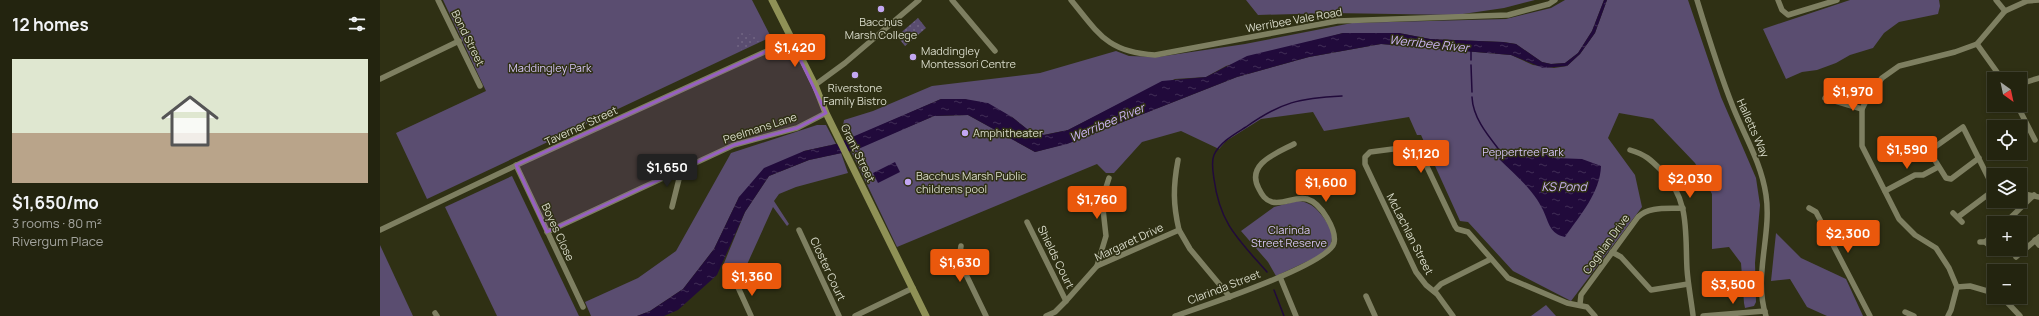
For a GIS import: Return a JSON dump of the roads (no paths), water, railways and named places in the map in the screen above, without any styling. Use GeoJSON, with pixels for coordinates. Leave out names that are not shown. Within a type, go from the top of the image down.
{"type":"FeatureCollection","features":[{"type":"Feature","properties":{"kind":"main road","name":"Grant Street"},"geometry":{"type":"LineString","coordinates":[[772,0],[815,85],[826,113],[848,159],[926,316]]}},
{"type":"Feature","properties":{"kind":"street","name":"Bond Street"},"geometry":{"type":"LineString","coordinates":[[438,0],[480,86]]}},
{"type":"Feature","properties":{"kind":"street"},"geometry":{"type":"LineString","coordinates":[[815,85],[845,63],[919,0]]}},
{"type":"Feature","properties":{"kind":"street"},"geometry":{"type":"LineString","coordinates":[[952,0],[995,51]]}},
{"type":"Feature","properties":{"kind":"street","name":"Werribee Vale Road"},"geometry":{"type":"LineString","coordinates":[[1071,0],[1101,37],[1109,43],[1134,54],[1155,55],[1337,21],[1508,15],[1549,4],[1555,0]]}},
{"type":"Feature","properties":{"kind":"street","name":"Halletts Way"},"geometry":{"type":"LineString","coordinates":[[1697,0],[1722,81],[1753,149],[1766,196],[1767,215],[1762,270],[1765,314]]}},
{"type":"Feature","properties":{"kind":"street"},"geometry":{"type":"LineString","coordinates":[[1778,0],[1782,10],[1788,15],[1837,0]]}},
{"type":"Feature","properties":{"kind":"street"},"geometry":{"type":"LineString","coordinates":[[1996,0],[2005,11]]}},
{"type":"Feature","properties":{"kind":"street"},"geometry":{"type":"LineString","coordinates":[[1948,316],[1951,310],[1956,287],[1949,268],[1936,248],[1915,235],[1899,219],[1862,146],[1862,109],[1868,97],[1882,78],[1899,66],[1955,52],[1976,44],[2005,11],[2027,1],[2039,0]]}},
{"type":"Feature","properties":{"kind":"street","name":"Taverner Street"},"geometry":{"type":"LineString","coordinates":[[380,230],[516,165],[791,40]]}},
{"type":"Feature","properties":{"kind":"street"},"geometry":{"type":"LineString","coordinates":[[380,79],[459,41]]}},
{"type":"Feature","properties":{"kind":"street"},"geometry":{"type":"LineString","coordinates":[[1976,44],[1997,72]]}},
{"type":"Feature","properties":{"kind":"street"},"geometry":{"type":"LineString","coordinates":[[2027,82],[2039,78]]}},
{"type":"Feature","properties":{"kind":"street"},"geometry":{"type":"LineString","coordinates":[[1825,98],[1862,109]]}},
{"type":"Feature","properties":{"kind":"street"},"geometry":{"type":"LineString","coordinates":[[2021,112],[2035,140]]}},
{"type":"Feature","properties":{"kind":"street","name":"Peelmans Lane"},"geometry":{"type":"LineString","coordinates":[[547,232],[734,145],[797,128],[826,113]]}},
{"type":"Feature","properties":{"kind":"street"},"geometry":{"type":"LineString","coordinates":[[1979,158],[1951,179],[1946,178],[1931,154],[1932,149],[1963,127],[1979,158],[1987,175]]}},
{"type":"Feature","properties":{"kind":"street","name":"Clarinda Street"},"geometry":{"type":"LineString","coordinates":[[1176,316],[1230,298],[1280,277],[1326,254],[1334,245],[1335,239],[1333,227],[1312,202],[1307,199],[1297,199],[1282,203],[1270,202],[1264,198],[1257,187],[1256,172],[1265,159],[1294,144]]}},
{"type":"Feature","properties":{"kind":"street","name":"McLachlan Street"},"geometry":{"type":"LineString","coordinates":[[1453,316],[1434,291],[1423,282],[1416,272],[1365,164],[1365,157],[1370,152],[1416,146],[1457,229],[1468,232],[1508,278],[1567,303],[1580,304],[1587,307],[1595,316]]}},
{"type":"Feature","properties":{"kind":"street"},"geometry":{"type":"LineString","coordinates":[[1630,150],[1645,154],[1676,188],[1685,216],[1688,284],[1694,316]]}},
{"type":"Feature","properties":{"kind":"street"},"geometry":{"type":"LineString","coordinates":[[1178,160],[1173,185],[1174,209],[1179,230]]}},
{"type":"Feature","properties":{"kind":"street","name":"Boyes Close"},"geometry":{"type":"LineString","coordinates":[[516,165],[583,307]]}},
{"type":"Feature","properties":{"kind":"street"},"geometry":{"type":"LineString","coordinates":[[1885,191],[1915,176],[1923,175],[1938,166]]}},
{"type":"Feature","properties":{"kind":"street"},"geometry":{"type":"LineString","coordinates":[[672,207],[680,175],[679,170]]}},
{"type":"Feature","properties":{"kind":"street"},"geometry":{"type":"LineString","coordinates":[[1097,266],[1106,236],[1102,200],[1109,178]]}},
{"type":"Feature","properties":{"kind":"street"},"geometry":{"type":"LineString","coordinates":[[1958,218],[1987,195]]}},
{"type":"Feature","properties":{"kind":"street"},"geometry":{"type":"LineString","coordinates":[[2013,216],[2036,196]]}},
{"type":"Feature","properties":{"kind":"street","name":"Coghlan Drive"},"geometry":{"type":"LineString","coordinates":[[1580,304],[1581,295],[1612,252],[1644,212],[1683,208]]}},
{"type":"Feature","properties":{"kind":"street"},"geometry":{"type":"LineString","coordinates":[[1809,208],[1816,212],[1870,316]]}},
{"type":"Feature","properties":{"kind":"street","name":"Shields Court"},"geometry":{"type":"LineString","coordinates":[[1027,222],[1066,301]]}},
{"type":"Feature","properties":{"kind":"street","name":"Closter Court"},"geometry":{"type":"LineString","coordinates":[[799,230],[839,316]]}},
{"type":"Feature","properties":{"kind":"street","name":"Margaret Drive"},"geometry":{"type":"LineString","coordinates":[[1046,316],[1055,312],[1097,266],[1179,230],[1190,249],[1230,298]]}},
{"type":"Feature","properties":{"kind":"street"},"geometry":{"type":"LineString","coordinates":[[2016,257],[2038,241]]}},
{"type":"Feature","properties":{"kind":"street"},"geometry":{"type":"LineString","coordinates":[[961,246],[959,260],[986,316]]}},
{"type":"Feature","properties":{"kind":"street"},"geometry":{"type":"LineString","coordinates":[[1612,252],[1621,257],[1652,290],[1688,284]]}},
{"type":"Feature","properties":{"kind":"street"},"geometry":{"type":"LineString","coordinates":[[1434,291],[1441,284],[1491,259]]}},
{"type":"Feature","properties":{"kind":"street"},"geometry":{"type":"LineString","coordinates":[[1280,277],[1296,316]]}},
{"type":"Feature","properties":{"kind":"street"},"geometry":{"type":"LineString","coordinates":[[737,285],[751,316]]}},
{"type":"Feature","properties":{"kind":"street"},"geometry":{"type":"LineString","coordinates":[[1956,287],[1970,286],[1987,291]]}},
{"type":"Feature","properties":{"kind":"street"},"geometry":{"type":"LineString","coordinates":[[855,316],[913,288]]}},
{"type":"Feature","properties":{"kind":"street"},"geometry":{"type":"LineString","coordinates":[[1366,296],[1375,316]]}},
{"type":"Feature","properties":{"kind":"street"},"geometry":{"type":"LineString","coordinates":[[2009,304],[2020,316]]}},
{"type":"Feature","properties":{"kind":"street"},"geometry":{"type":"LineString","coordinates":[[1905,312],[1914,316]]}},
{"type":"Feature","properties":{"kind":"street"},"geometry":{"type":"LineString","coordinates":[[1703,316],[1765,314]]}},
{"type":"Feature","properties":{"kind":"water","name":"Werribee River"},"geometry":{"type":"Polygon","coordinates":[[[1604,0],[1607,0],[1595,33],[1580,54],[1567,66],[1543,68],[1511,55],[1381,44],[1309,57],[1237,77],[1067,144],[1035,152],[968,115],[934,116],[856,150],[809,160],[769,176],[745,212],[717,275],[678,310],[664,316],[637,316],[650,311],[683,289],[714,249],[739,197],[764,168],[804,151],[836,144],[941,99],[965,99],[988,103],[1012,117],[1027,129],[1044,135],[1068,130],[1162,81],[1206,77],[1247,56],[1343,33],[1399,33],[1430,39],[1503,42],[1516,44],[1542,62],[1551,64],[1565,63],[1578,53],[1592,31],[1604,0]]]}},
{"type":"Feature","properties":{"kind":"water","name":"KS Pond"},"geometry":{"type":"Polygon","coordinates":[[[1510,151],[1539,152],[1555,158],[1582,159],[1601,166],[1600,176],[1593,195],[1565,237],[1560,236],[1553,231],[1535,196],[1499,159],[1510,151]]]}},
{"type":"Feature","properties":{"kind":"water"},"geometry":{"type":"Polygon","coordinates":[[[895,162],[900,172],[878,183],[873,173],[895,162]]]}},
{"type":"Feature","properties":{"kind":"waterway","name":"Werribee River"},"geometry":{"type":"LineString","coordinates":[[1471,50],[1471,60]]}},
{"type":"Feature","properties":{"kind":"waterway"},"geometry":{"type":"LineString","coordinates":[[1471,65],[1472,92]]}},
{"type":"Feature","properties":{"kind":"waterway"},"geometry":{"type":"LineString","coordinates":[[1267,272],[1239,240],[1226,220],[1217,195],[1214,179],[1212,167],[1214,155],[1220,146],[1228,139],[1270,112],[1302,100],[1342,96]]}},
{"type":"Feature","properties":{"kind":"waterway"},"geometry":{"type":"LineString","coordinates":[[1472,97],[1473,105],[1479,121],[1488,136],[1504,156]]}},
{"type":"Feature","properties":{"kind":"waterway"},"geometry":{"type":"LineString","coordinates":[[1274,290],[1284,316]]}},
{"type":"Feature","properties":{"kind":"place","name":"Bacchus Marsh College"},"geometry":{"type":"Point","coordinates":[881,9]}},
{"type":"Feature","properties":{"kind":"place","name":"Maddingley Montessori Centre"},"geometry":{"type":"Point","coordinates":[913,57]}},
{"type":"Feature","properties":{"kind":"place","name":"Riverstone Family Bistro"},"geometry":{"type":"Point","coordinates":[855,75]}},
{"type":"Feature","properties":{"kind":"place","name":"Amphitheater"},"geometry":{"type":"Point","coordinates":[965,133]}},
{"type":"Feature","properties":{"kind":"place","name":"Bacchus Marsh Public childrens pool"},"geometry":{"type":"Point","coordinates":[908,182]}},
{"type":"Feature","properties":{"kind":"park label","name":"Maddingley Park"},"geometry":{"type":"Point","coordinates":[550,68]}},
{"type":"Feature","properties":{"kind":"park label","name":"Peppertree Park"},"geometry":{"type":"Point","coordinates":[1523,152]}},
{"type":"Feature","properties":{"kind":"park label","name":"Clarinda Street Reserve"},"geometry":{"type":"Point","coordinates":[1289,236]}}]}
